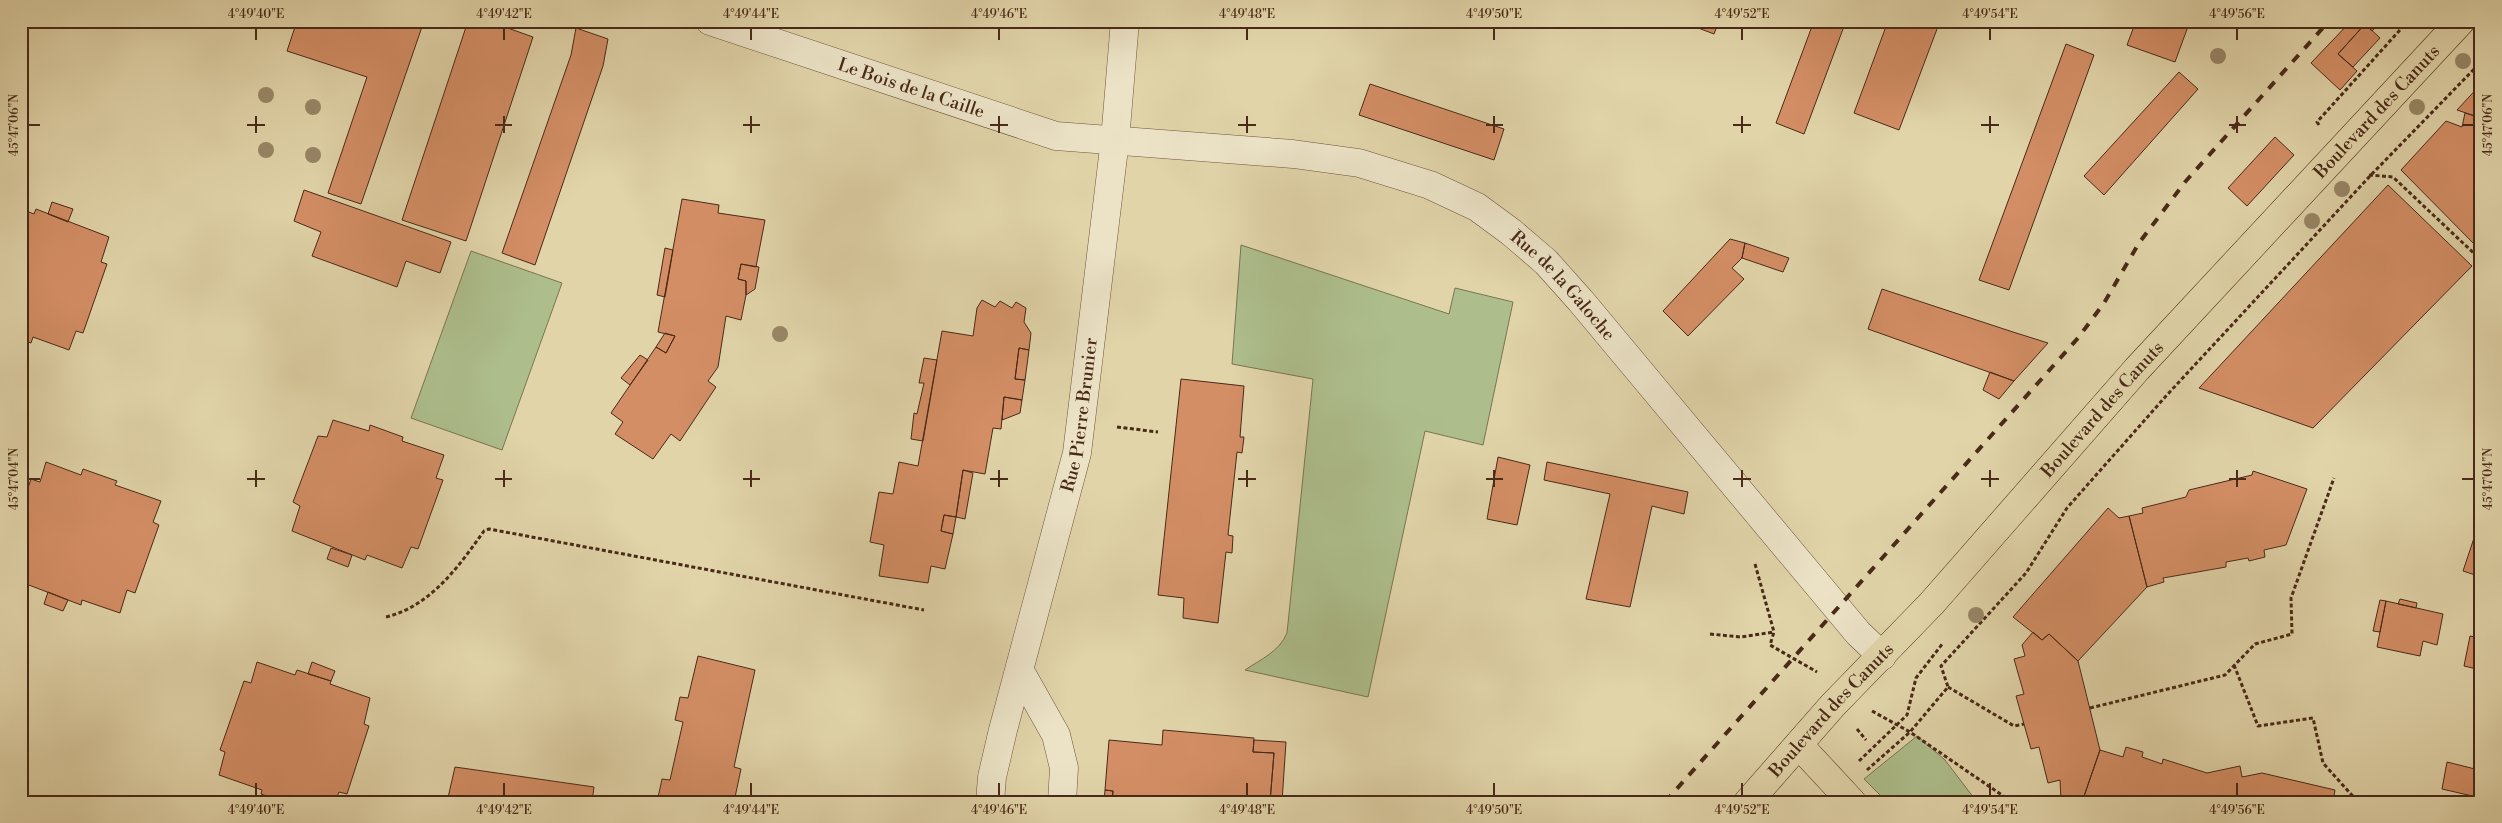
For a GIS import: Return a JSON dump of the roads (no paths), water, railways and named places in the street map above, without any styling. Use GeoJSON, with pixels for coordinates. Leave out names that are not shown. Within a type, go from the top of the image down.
{"type":"FeatureCollection","features":[{"type":"Feature","properties":{"kind":"main road","name":"Boulevard des Canuts"},"geometry":{"type":"LineString","coordinates":[[1748,802],[1832,705],[1882,656],[1939,595],[2138,369],[2460,21]]}},
{"type":"Feature","properties":{"kind":"main road"},"geometry":{"type":"LineString","coordinates":[[1799,745],[1851,801]]}},
{"type":"Feature","properties":{"kind":"street","name":"Le Bois de la Caille"},"geometry":{"type":"LineString","coordinates":[[710,21],[1056,136],[1115,140]]}},
{"type":"Feature","properties":{"kind":"street","name":"Rue Pierre Brunier"},"geometry":{"type":"LineString","coordinates":[[990,802],[992,777],[1003,730],[1077,453],[1115,140],[1124,21]]}},
{"type":"Feature","properties":{"kind":"street","name":"Rue de la Galoche"},"geometry":{"type":"LineString","coordinates":[[1115,140],[1293,154],[1359,164],[1430,184],[1477,208],[1511,232],[1546,262],[1858,633],[1882,656]]}},
{"type":"Feature","properties":{"kind":"street"},"geometry":{"type":"LineString","coordinates":[[1020,671],[1056,735],[1064,768],[1062,802]]}},
{"type":"Feature","properties":{"kind":"railway"},"geometry":{"type":"LineString","coordinates":[[1665,802],[2078,338],[2104,303],[2139,243],[2185,182],[2329,21]]}}]}
